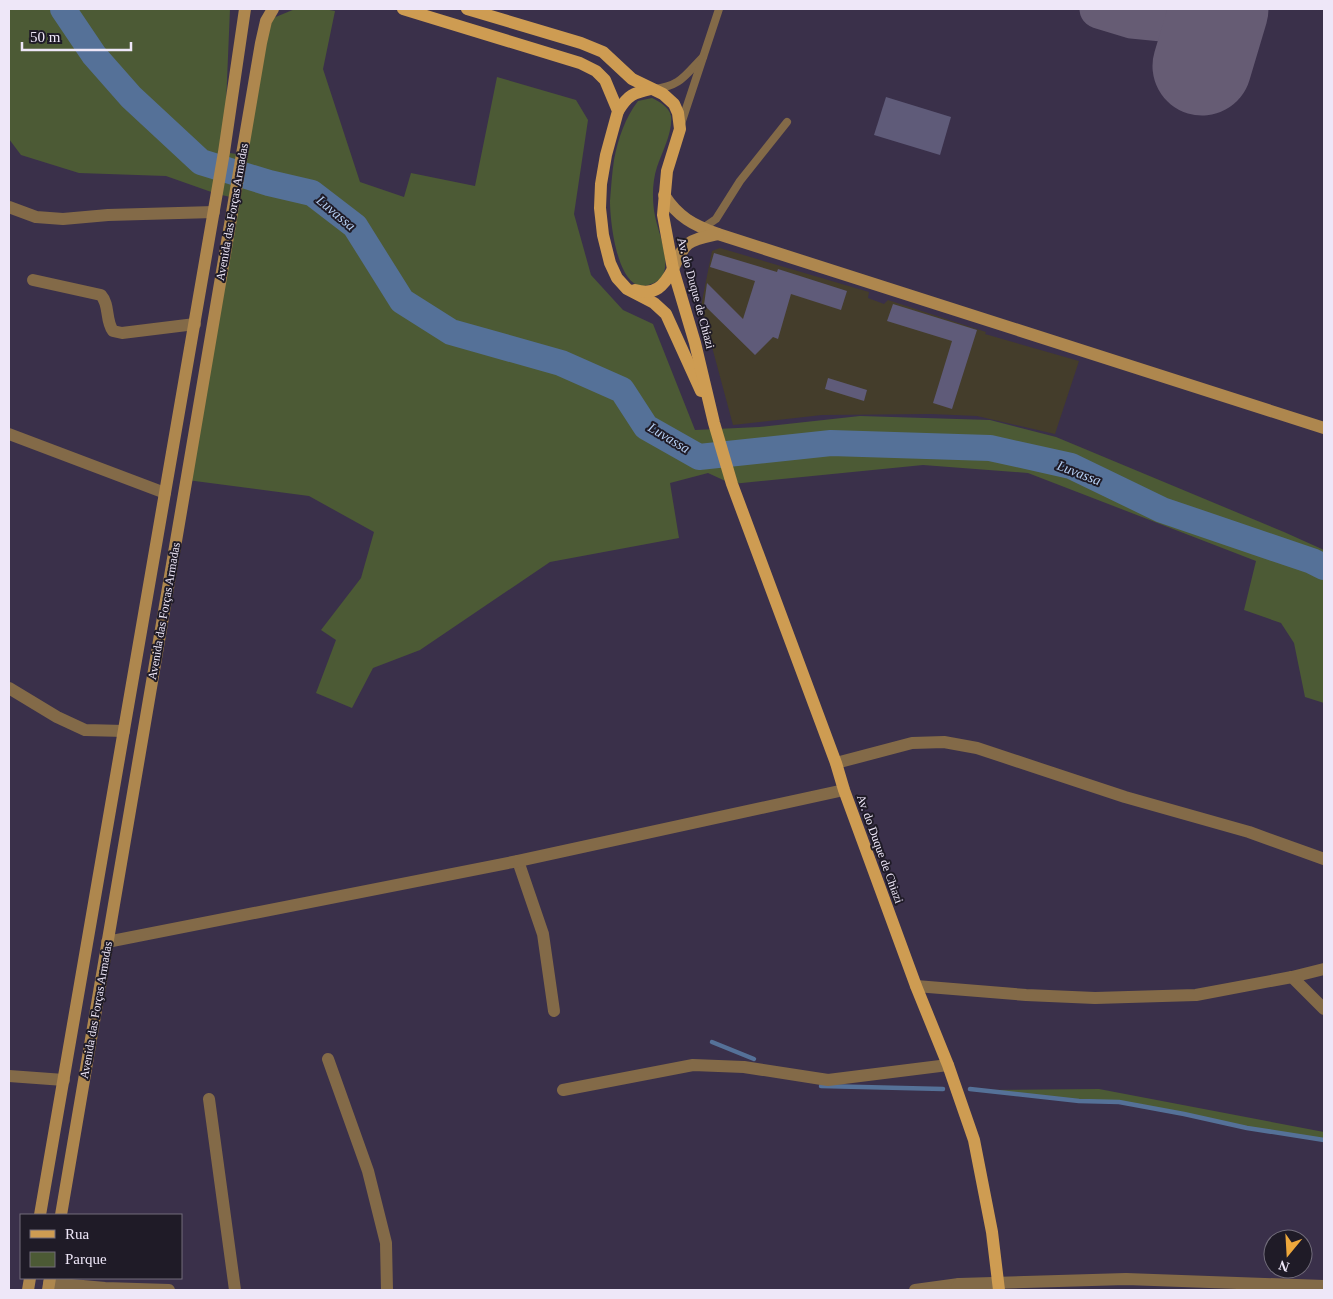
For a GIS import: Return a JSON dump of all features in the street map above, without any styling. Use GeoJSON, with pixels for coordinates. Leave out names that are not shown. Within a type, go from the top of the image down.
{"type":"FeatureCollection","features":[{"type":"Feature","properties":{"kind":"main road","name":"Avenida das Forças Armadas"},"geometry":{"type":"LineString","coordinates":[[40,1214],[214,212],[246,9]]}},
{"type":"Feature","properties":{"kind":"main road","name":"Avenida das Forças Armadas"},"geometry":{"type":"LineString","coordinates":[[61,1214],[261,43],[266,21],[274,9]]}},
{"type":"Feature","properties":{"kind":"main road"},"geometry":{"type":"LineString","coordinates":[[403,9],[580,62],[596,71],[605,80],[618,111]]}},
{"type":"Feature","properties":{"kind":"main road"},"geometry":{"type":"LineString","coordinates":[[467,9],[581,43],[602,52],[632,80],[664,94],[674,104],[678,113],[680,129]]}},
{"type":"Feature","properties":{"kind":"main road"},"geometry":{"type":"LineString","coordinates":[[618,111],[626,98],[636,92],[652,89]]}},
{"type":"Feature","properties":{"kind":"main road","name":"Av. do Duque de Chiazi"},"geometry":{"type":"LineString","coordinates":[[618,111],[606,155],[601,184],[600,208],[603,235],[610,263],[617,278],[628,288],[654,303],[666,314],[714,423]]}},
{"type":"Feature","properties":{"kind":"main road","name":"Av. do Duque de Chiazi"},"geometry":{"type":"LineString","coordinates":[[680,129],[667,171],[663,215],[673,269],[695,343],[714,423],[732,484],[836,763],[844,790],[916,986],[948,1065],[974,1140],[992,1232],[998,1286]]}},
{"type":"Feature","properties":{"kind":"main road"},"geometry":{"type":"LineString","coordinates":[[664,195],[672,208],[686,220],[718,234],[1324,428]]}},
{"type":"Feature","properties":{"kind":"main road"},"geometry":{"type":"LineString","coordinates":[[628,288],[642,292],[656,290],[666,282],[680,254],[692,240],[718,234]]}},
{"type":"Feature","properties":{"kind":"street"},"geometry":{"type":"LineString","coordinates":[[9,207],[36,217],[63,219],[108,215],[214,212]]}},
{"type":"Feature","properties":{"kind":"street"},"geometry":{"type":"LineString","coordinates":[[33,280],[101,295],[106,301],[108,325],[112,331],[122,334],[194,324]]}},
{"type":"Feature","properties":{"kind":"street"},"geometry":{"type":"LineString","coordinates":[[9,434],[165,493]]}},
{"type":"Feature","properties":{"kind":"street"},"geometry":{"type":"LineString","coordinates":[[9,688],[57,717],[85,730],[124,731]]}},
{"type":"Feature","properties":{"kind":"street"},"geometry":{"type":"LineString","coordinates":[[836,763],[912,744],[944,742],[977,748],[1125,797],[1249,832],[1324,858]]}},
{"type":"Feature","properties":{"kind":"street"},"geometry":{"type":"LineString","coordinates":[[108,942],[518,861],[844,790]]}},
{"type":"Feature","properties":{"kind":"street"},"geometry":{"type":"LineString","coordinates":[[518,861],[543,934],[554,1011]]}},
{"type":"Feature","properties":{"kind":"street"},"geometry":{"type":"LineString","coordinates":[[916,986],[1026,995],[1095,998],[1196,995],[1324,969]]}},
{"type":"Feature","properties":{"kind":"street"},"geometry":{"type":"LineString","coordinates":[[1292,977],[1324,1009]]}},
{"type":"Feature","properties":{"kind":"street"},"geometry":{"type":"LineString","coordinates":[[328,1059],[368,1171],[386,1243],[387,1290]]}},
{"type":"Feature","properties":{"kind":"street"},"geometry":{"type":"LineString","coordinates":[[563,1090],[693,1065],[744,1067],[828,1080],[948,1065]]}},
{"type":"Feature","properties":{"kind":"street"},"geometry":{"type":"LineString","coordinates":[[9,1076],[64,1080]]}},
{"type":"Feature","properties":{"kind":"street"},"geometry":{"type":"LineString","coordinates":[[209,1099],[235,1290]]}},
{"type":"Feature","properties":{"kind":"street"},"geometry":{"type":"LineString","coordinates":[[49,1284],[169,1290]]}},
{"type":"Feature","properties":{"kind":"street"},"geometry":{"type":"LineString","coordinates":[[915,1290],[998,1286],[1324,1286]]}},
{"type":"Feature","properties":{"kind":"lane"},"geometry":{"type":"LineString","coordinates":[[680,129],[719,9]]}},
{"type":"Feature","properties":{"kind":"lane"},"geometry":{"type":"LineString","coordinates":[[652,89],[673,86],[706,53]]}},
{"type":"Feature","properties":{"kind":"lane"},"geometry":{"type":"LineString","coordinates":[[703,228],[716,219],[740,181],[787,122]]}},
{"type":"Feature","properties":{"kind":"shaded area"},"geometry":{"type":"Polygon","coordinates":[[[720,248],[869,292],[868,298],[884,304],[888,300],[986,332],[985,334],[1079,361],[1055,434],[977,416],[931,414],[822,415],[733,425],[701,306],[712,251],[720,248]]]}},
{"type":"Feature","properties":{"kind":"green space"},"geometry":{"type":"Polygon","coordinates":[[[9,9],[230,9],[224,152],[242,155],[266,21],[295,9],[335,11],[323,69],[360,182],[404,197],[411,173],[475,186],[497,77],[576,100],[588,120],[574,214],[591,275],[623,310],[653,324],[695,430],[759,427],[860,416],[990,420],[1056,437],[1284,532],[1324,550],[1324,703],[1305,697],[1294,643],[1281,623],[1244,610],[1256,561],[1028,473],[923,465],[732,484],[708,473],[670,483],[679,538],[550,562],[420,650],[373,668],[352,708],[316,693],[336,640],[321,630],[361,578],[374,532],[309,496],[187,480],[235,198],[217,194],[166,176],[79,173],[21,155],[9,139],[9,9]]]}},
{"type":"Feature","properties":{"kind":"green space"},"geometry":{"type":"Polygon","coordinates":[[[652,98],[666,107],[671,116],[667,142],[655,173],[653,192],[654,210],[664,252],[665,266],[661,278],[651,284],[640,286],[631,280],[618,256],[614,240],[610,201],[614,160],[629,114],[638,101],[652,98]]]}},
{"type":"Feature","properties":{"kind":"green space"},"geometry":{"type":"Polygon","coordinates":[[[1099,1089],[1324,1132],[1324,1140],[1248,1128],[1119,1102],[1079,1101],[982,1090],[1099,1089]]]}},
{"type":"Feature","properties":{"kind":"building"},"geometry":{"type":"Polygon","coordinates":[[[886,97],[951,117],[940,155],[874,135],[886,97]]]}},
{"type":"Feature","properties":{"kind":"building"},"geometry":{"type":"Polygon","coordinates":[[[714,253],[777,272],[778,269],[847,291],[841,310],[791,294],[778,339],[773,337],[755,355],[704,305],[707,283],[743,319],[755,281],[710,267],[714,253]]]}},
{"type":"Feature","properties":{"kind":"building"},"geometry":{"type":"Polygon","coordinates":[[[893,304],[977,330],[952,409],[933,403],[952,341],[887,321],[893,304]]]}},
{"type":"Feature","properties":{"kind":"building"},"geometry":{"type":"Polygon","coordinates":[[[828,378],[867,390],[864,401],[825,389],[828,378]]]}},
{"type":"Feature","properties":{"kind":"waterway","name":"Luvassa"},"geometry":{"type":"LineString","coordinates":[[63,9],[94,55],[131,97],[201,162],[269,183],[312,193],[355,226],[402,301],[451,332],[561,363],[622,390],[646,427],[699,457],[831,443],[990,448],[1071,466],[1162,510],[1312,561],[1324,567]]}},
{"type":"Feature","properties":{"kind":"waterway"},"geometry":{"type":"LineString","coordinates":[[712,1042],[754,1059]]}},
{"type":"Feature","properties":{"kind":"waterway"},"geometry":{"type":"LineString","coordinates":[[821,1086],[943,1089]]}},
{"type":"Feature","properties":{"kind":"waterway"},"geometry":{"type":"LineString","coordinates":[[970,1089],[1079,1101],[1119,1102],[1247,1128],[1324,1140]]}},
{"type":"Feature","properties":{"kind":"taxiway"},"geometry":{"type":"LineString","coordinates":[[1099,9],[1132,19],[1173,23],[1215,21]]}},
{"type":"Feature","properties":{"kind":"runway"},"geometry":{"type":"LineString","coordinates":[[1202,66],[1219,9]]}}]}
